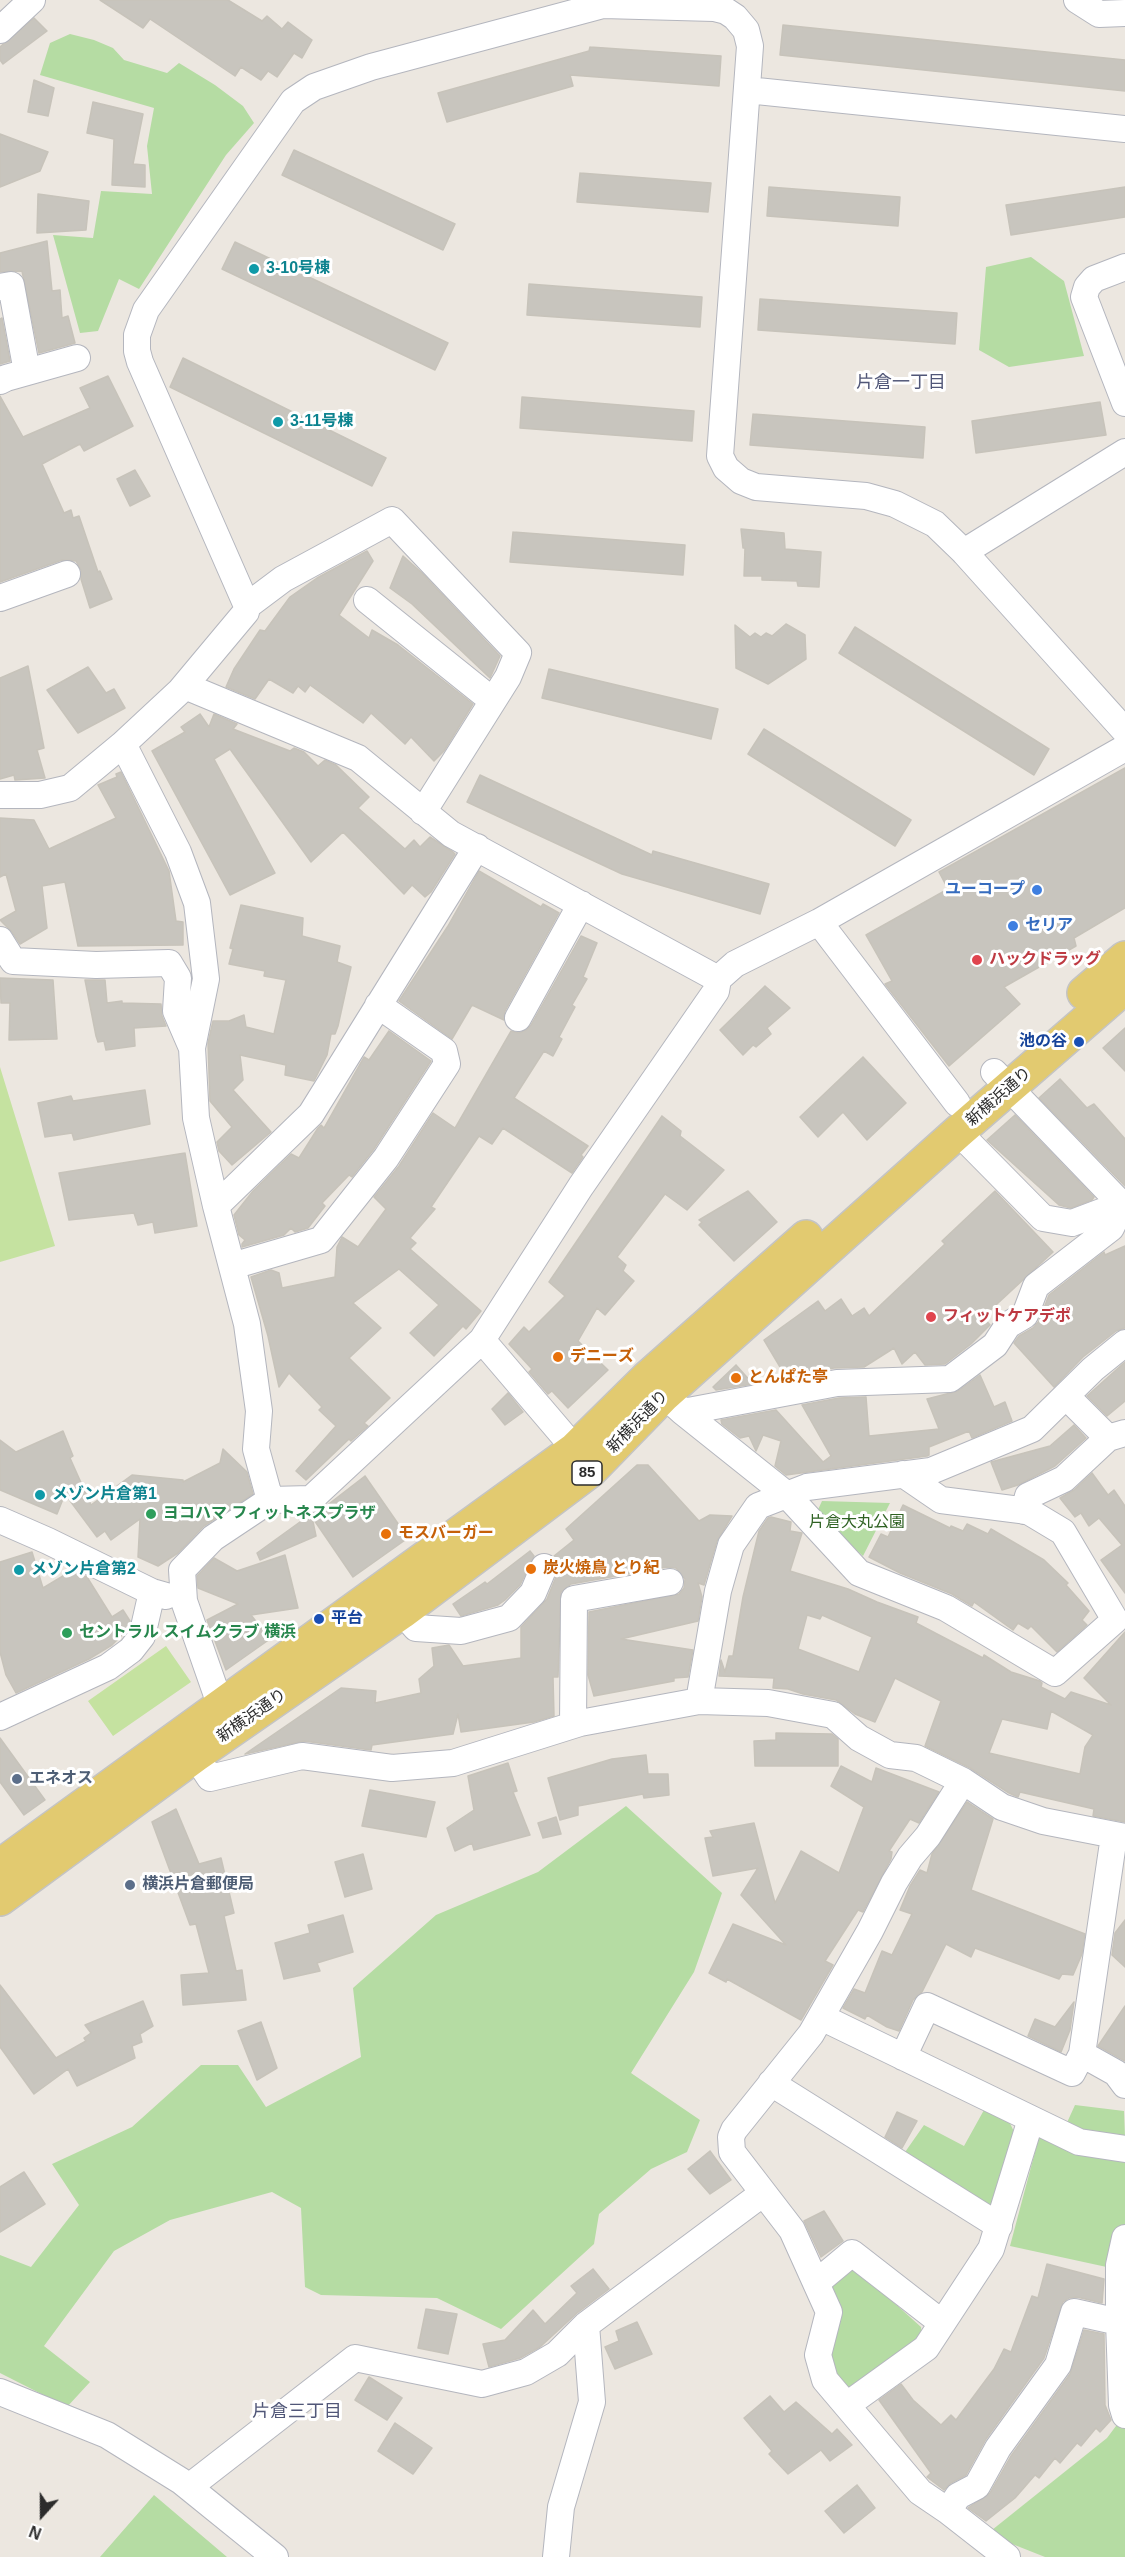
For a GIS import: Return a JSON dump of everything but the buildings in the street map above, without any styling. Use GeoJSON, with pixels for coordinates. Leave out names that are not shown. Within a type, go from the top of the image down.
{"type":"FeatureCollection","features":[{"type":"Feature","properties":{"kind":"main road","name":"新横浜通り"},"geometry":{"type":"LineString","coordinates":[[1001,1080],[1125,958]]}},
{"type":"Feature","properties":{"kind":"main road","name":"新横浜通り"},"geometry":{"type":"LineString","coordinates":[[229,1717],[402,1612],[591,1470],[664,1395],[957,1117],[1001,1080],[1125,987]]}},
{"type":"Feature","properties":{"kind":"main road","name":"新横浜通り"},"geometry":{"type":"LineString","coordinates":[[1,1864],[189,1745],[229,1717],[575,1449],[664,1395]]}},
{"type":"Feature","properties":{"kind":"main road","name":"新横浜通り"},"geometry":{"type":"LineString","coordinates":[[0,1899],[189,1745]]}},
{"type":"Feature","properties":{"kind":"street"},"geometry":{"type":"LineString","coordinates":[[0,30],[32,0]]}},
{"type":"Feature","properties":{"kind":"street"},"geometry":{"type":"LineString","coordinates":[[1077,0],[1099,14],[1125,13]]}},
{"type":"Feature","properties":{"kind":"street"},"geometry":{"type":"LineString","coordinates":[[247,606],[140,362],[137,351],[137,334],[146,310],[293,101],[314,87],[371,67],[603,5],[676,5],[726,11],[735,17],[746,30],[750,46],[720,456],[726,468],[741,481],[756,488],[866,496],[895,504],[935,524],[964,552],[1125,731]]}},
{"type":"Feature","properties":{"kind":"street"},"geometry":{"type":"LineString","coordinates":[[747,90],[1125,129]]}},
{"type":"Feature","properties":{"kind":"street"},"geometry":{"type":"LineString","coordinates":[[1125,267],[1094,279],[1087,287],[1084,297],[1125,403]]}},
{"type":"Feature","properties":{"kind":"street"},"geometry":{"type":"LineString","coordinates":[[0,287],[11,285],[27,372]]}},
{"type":"Feature","properties":{"kind":"street"},"geometry":{"type":"LineString","coordinates":[[0,381],[77,358]]}},
{"type":"Feature","properties":{"kind":"street"},"geometry":{"type":"LineString","coordinates":[[964,552],[1125,452]]}},
{"type":"Feature","properties":{"kind":"street"},"geometry":{"type":"LineString","coordinates":[[0,795],[40,795],[70,788],[123,744],[185,686],[243,617],[247,606],[284,579],[392,520],[518,653],[508,677],[423,812]]}},
{"type":"Feature","properties":{"kind":"street"},"geometry":{"type":"LineString","coordinates":[[0,598],[67,574]]}},
{"type":"Feature","properties":{"kind":"street"},"geometry":{"type":"LineString","coordinates":[[367,600],[493,701]]}},
{"type":"Feature","properties":{"kind":"street"},"geometry":{"type":"LineString","coordinates":[[185,686],[358,758],[451,834],[718,979]]}},
{"type":"Feature","properties":{"kind":"street"},"geometry":{"type":"LineString","coordinates":[[123,744],[178,852],[196,903],[206,979],[192,1048],[196,1118],[247,1324],[260,1412],[255,1449],[270,1500]]}},
{"type":"Feature","properties":{"kind":"street"},"geometry":{"type":"LineString","coordinates":[[229,1717],[184,1601],[182,1570],[213,1538],[270,1500],[312,1499],[482,1340],[581,1186],[716,991],[718,979],[735,964],[819,922],[1125,748]]}},
{"type":"Feature","properties":{"kind":"street"},"geometry":{"type":"LineString","coordinates":[[216,1206],[311,1114],[477,847]]}},
{"type":"Feature","properties":{"kind":"street"},"geometry":{"type":"LineString","coordinates":[[518,1018],[581,904]]}},
{"type":"Feature","properties":{"kind":"street"},"geometry":{"type":"LineString","coordinates":[[819,922],[957,1117],[1043,1218],[1072,1223],[1124,1205]]}},
{"type":"Feature","properties":{"kind":"street"},"geometry":{"type":"LineString","coordinates":[[0,940],[13,961],[96,965],[169,963],[178,978],[176,1011],[192,1048]]}},
{"type":"Feature","properties":{"kind":"street"},"geometry":{"type":"LineString","coordinates":[[232,1266],[321,1239],[386,1158],[447,1064],[444,1051],[378,1005]]}},
{"type":"Feature","properties":{"kind":"street"},"geometry":{"type":"LineString","coordinates":[[1001,1080],[1124,1205]]}},
{"type":"Feature","properties":{"kind":"street"},"geometry":{"type":"LineString","coordinates":[[664,1395],[837,1383],[950,1379],[995,1345],[1008,1325],[1025,1315],[1036,1286],[1111,1228],[1124,1205]]}},
{"type":"Feature","properties":{"kind":"street"},"geometry":{"type":"LineString","coordinates":[[482,1340],[575,1449]]}},
{"type":"Feature","properties":{"kind":"street"},"geometry":{"type":"LineString","coordinates":[[699,1701],[718,1591],[730,1545],[758,1506],[807,1487],[931,1471],[1032,1429],[1125,1343]]}},
{"type":"Feature","properties":{"kind":"street"},"geometry":{"type":"LineString","coordinates":[[664,1395],[786,1495],[859,1573],[946,1608],[1055,1673],[1115,1620],[1064,1532],[1024,1511],[941,1500],[903,1474]]}},
{"type":"Feature","properties":{"kind":"street"},"geometry":{"type":"LineString","coordinates":[[1024,1511],[1028,1496],[1064,1479],[1118,1440],[1066,1396]]}},
{"type":"Feature","properties":{"kind":"street"},"geometry":{"type":"LineString","coordinates":[[0,1520],[152,1592],[184,1601]]}},
{"type":"Feature","properties":{"kind":"street"},"geometry":{"type":"LineString","coordinates":[[402,1612],[416,1628],[461,1631],[509,1618],[533,1593],[544,1567]]}},
{"type":"Feature","properties":{"kind":"street"},"geometry":{"type":"LineString","coordinates":[[573,1725],[574,1599],[670,1582]]}},
{"type":"Feature","properties":{"kind":"street"},"geometry":{"type":"LineString","coordinates":[[0,1717],[108,1667],[131,1650],[142,1636],[152,1592]]}},
{"type":"Feature","properties":{"kind":"street"},"geometry":{"type":"LineString","coordinates":[[189,1745],[210,1778],[303,1756],[392,1768],[443,1764],[476,1756],[573,1725],[699,1701],[768,1703],[833,1715],[859,1738],[890,1755],[916,1758],[963,1781],[1002,1807],[1043,1821],[1120,1837],[1082,2054],[1072,2073],[927,2006],[903,2057]]}},
{"type":"Feature","properties":{"kind":"street"},"geometry":{"type":"LineString","coordinates":[[963,1781],[928,1836],[910,1857],[894,1883],[870,1931],[811,2034],[734,2130],[731,2138],[732,2152],[762,2194],[792,2230],[829,2312],[818,2355],[825,2380],[920,2492],[1007,2557]]}},
{"type":"Feature","properties":{"kind":"street"},"geometry":{"type":"LineString","coordinates":[[821,2017],[1079,2142],[1125,2149]]}},
{"type":"Feature","properties":{"kind":"street"},"geometry":{"type":"LineString","coordinates":[[1082,2054],[1116,2073],[1125,2085]]}},
{"type":"Feature","properties":{"kind":"street"},"geometry":{"type":"LineString","coordinates":[[771,2083],[999,2226]]}},
{"type":"Feature","properties":{"kind":"street"},"geometry":{"type":"LineString","coordinates":[[847,2405],[926,2348],[992,2249],[1031,2119]]}},
{"type":"Feature","properties":{"kind":"street"},"geometry":{"type":"LineString","coordinates":[[189,2487],[355,2358],[483,2384],[526,2372],[557,2354],[586,2325],[762,2194]]}},
{"type":"Feature","properties":{"kind":"street"},"geometry":{"type":"LineString","coordinates":[[1125,2238],[1119,2265],[1122,2405],[1125,2415]]}},
{"type":"Feature","properties":{"kind":"street"},"geometry":{"type":"LineString","coordinates":[[816,2283],[852,2253],[942,2324]]}},
{"type":"Feature","properties":{"kind":"street"},"geometry":{"type":"LineString","coordinates":[[948,2511],[958,2496],[977,2486],[998,2448],[1058,2365],[1074,2312],[1119,2322]]}},
{"type":"Feature","properties":{"kind":"street"},"geometry":{"type":"LineString","coordinates":[[556,2557],[561,2507],[592,2402],[586,2325]]}},
{"type":"Feature","properties":{"kind":"street"},"geometry":{"type":"LineString","coordinates":[[0,2392],[107,2435],[189,2487],[275,2557]]}},
{"type":"Feature","properties":{"kind":"green space"},"geometry":{"type":"Polygon","coordinates":[[[70,34],[113,48],[124,60],[167,73],[179,63],[215,85],[243,106],[254,123],[226,155],[139,289],[119,279],[98,331],[80,333],[53,235],[93,238],[101,191],[152,194],[147,146],[154,108],[40,75],[50,43],[70,34]]]}},
{"type":"Feature","properties":{"kind":"green space"},"geometry":{"type":"Polygon","coordinates":[[[1031,257],[1064,281],[1084,356],[1009,367],[979,350],[986,267],[1031,257]]]}},
{"type":"Feature","properties":{"kind":"green space"},"geometry":{"type":"Polygon","coordinates":[[[0,1067],[55,1246],[0,1262],[0,1067]]]}},
{"type":"Feature","properties":{"kind":"green space","name":"片倉大丸公園"},"geometry":{"type":"Polygon","coordinates":[[[822,1501],[890,1503],[863,1556],[816,1514],[822,1501]]]}},
{"type":"Feature","properties":{"kind":"green space"},"geometry":{"type":"Polygon","coordinates":[[[166,1646],[191,1682],[113,1736],[88,1701],[166,1646]]]}},
{"type":"Feature","properties":{"kind":"green space"},"geometry":{"type":"Polygon","coordinates":[[[626,1806],[722,1893],[694,1972],[631,2073],[700,2120],[687,2152],[651,2169],[599,2214],[594,2244],[501,2329],[437,2298],[321,2295],[305,2287],[301,2208],[272,2192],[170,2220],[114,2251],[44,2346],[90,2382],[67,2407],[0,2373],[0,2255],[31,2267],[79,2205],[52,2164],[132,2127],[201,2065],[238,2065],[266,2107],[361,2057],[353,1988],[436,1915],[538,1872],[626,1806]]]}},
{"type":"Feature","properties":{"kind":"green space"},"geometry":{"type":"Polygon","coordinates":[[[1075,2105],[1124,2111],[1125,2137],[1065,2127],[1075,2105]]]}},
{"type":"Feature","properties":{"kind":"green space"},"geometry":{"type":"Polygon","coordinates":[[[984,2110],[1008,2119],[1017,2138],[995,2206],[988,2206],[903,2155],[924,2125],[964,2146],[984,2110]]]}},
{"type":"Feature","properties":{"kind":"green space"},"geometry":{"type":"Polygon","coordinates":[[[1039,2137],[1075,2149],[1125,2152],[1125,2271],[1010,2246],[1039,2137]]]}},
{"type":"Feature","properties":{"kind":"green space"},"geometry":{"type":"Polygon","coordinates":[[[849,2262],[921,2327],[922,2338],[845,2392],[828,2375],[825,2283],[849,2262]]]}},
{"type":"Feature","properties":{"kind":"green space"},"geometry":{"type":"Polygon","coordinates":[[[1125,2414],[1125,2557],[1045,2557],[987,2534],[1107,2438],[1125,2414]]]}},
{"type":"Feature","properties":{"kind":"green space"},"geometry":{"type":"Polygon","coordinates":[[[154,2495],[227,2557],[100,2557],[154,2495]]]}},
{"type":"Feature","properties":{"kind":"place","name":"3-10号棟"},"geometry":{"type":"Point","coordinates":[254,269]}},
{"type":"Feature","properties":{"kind":"place","name":"3-11号棟"},"geometry":{"type":"Point","coordinates":[278,422]}},
{"type":"Feature","properties":{"kind":"place","name":"ユーコープ"},"geometry":{"type":"Point","coordinates":[1037,890]}},
{"type":"Feature","properties":{"kind":"place","name":"セリア"},"geometry":{"type":"Point","coordinates":[1013,926]}},
{"type":"Feature","properties":{"kind":"place","name":"ハックドラッグ"},"geometry":{"type":"Point","coordinates":[977,960]}},
{"type":"Feature","properties":{"kind":"place","name":"池の谷"},"geometry":{"type":"Point","coordinates":[1079,1042]}},
{"type":"Feature","properties":{"kind":"place","name":"フィットケアデポ"},"geometry":{"type":"Point","coordinates":[931,1317]}},
{"type":"Feature","properties":{"kind":"place","name":"デニーズ"},"geometry":{"type":"Point","coordinates":[558,1357]}},
{"type":"Feature","properties":{"kind":"place","name":"とんぱた亭"},"geometry":{"type":"Point","coordinates":[736,1378]}},
{"type":"Feature","properties":{"kind":"place","name":"メゾン片倉第1"},"geometry":{"type":"Point","coordinates":[40,1495]}},
{"type":"Feature","properties":{"kind":"place","name":"ヨコハマ フィットネスプラザ"},"geometry":{"type":"Point","coordinates":[151,1514]}},
{"type":"Feature","properties":{"kind":"place","name":"モスバーガー"},"geometry":{"type":"Point","coordinates":[386,1534]}},
{"type":"Feature","properties":{"kind":"place","name":"炭火焼鳥 とり紀"},"geometry":{"type":"Point","coordinates":[531,1569]}},
{"type":"Feature","properties":{"kind":"place","name":"メゾン片倉第2"},"geometry":{"type":"Point","coordinates":[19,1570]}},
{"type":"Feature","properties":{"kind":"place","name":"平台"},"geometry":{"type":"Point","coordinates":[319,1619]}},
{"type":"Feature","properties":{"kind":"place","name":"セントラル スイムクラブ 横浜"},"geometry":{"type":"Point","coordinates":[67,1633]}},
{"type":"Feature","properties":{"kind":"place","name":"エネオス"},"geometry":{"type":"Point","coordinates":[17,1779]}},
{"type":"Feature","properties":{"kind":"place","name":"横浜片倉郵便局"},"geometry":{"type":"Point","coordinates":[130,1885]}},
{"type":"Feature","properties":{"kind":"district","name":"片倉一丁目"},"geometry":{"type":"Point","coordinates":[901,383]}},
{"type":"Feature","properties":{"kind":"district","name":"片倉三丁目"},"geometry":{"type":"Point","coordinates":[297,2412]}}]}
